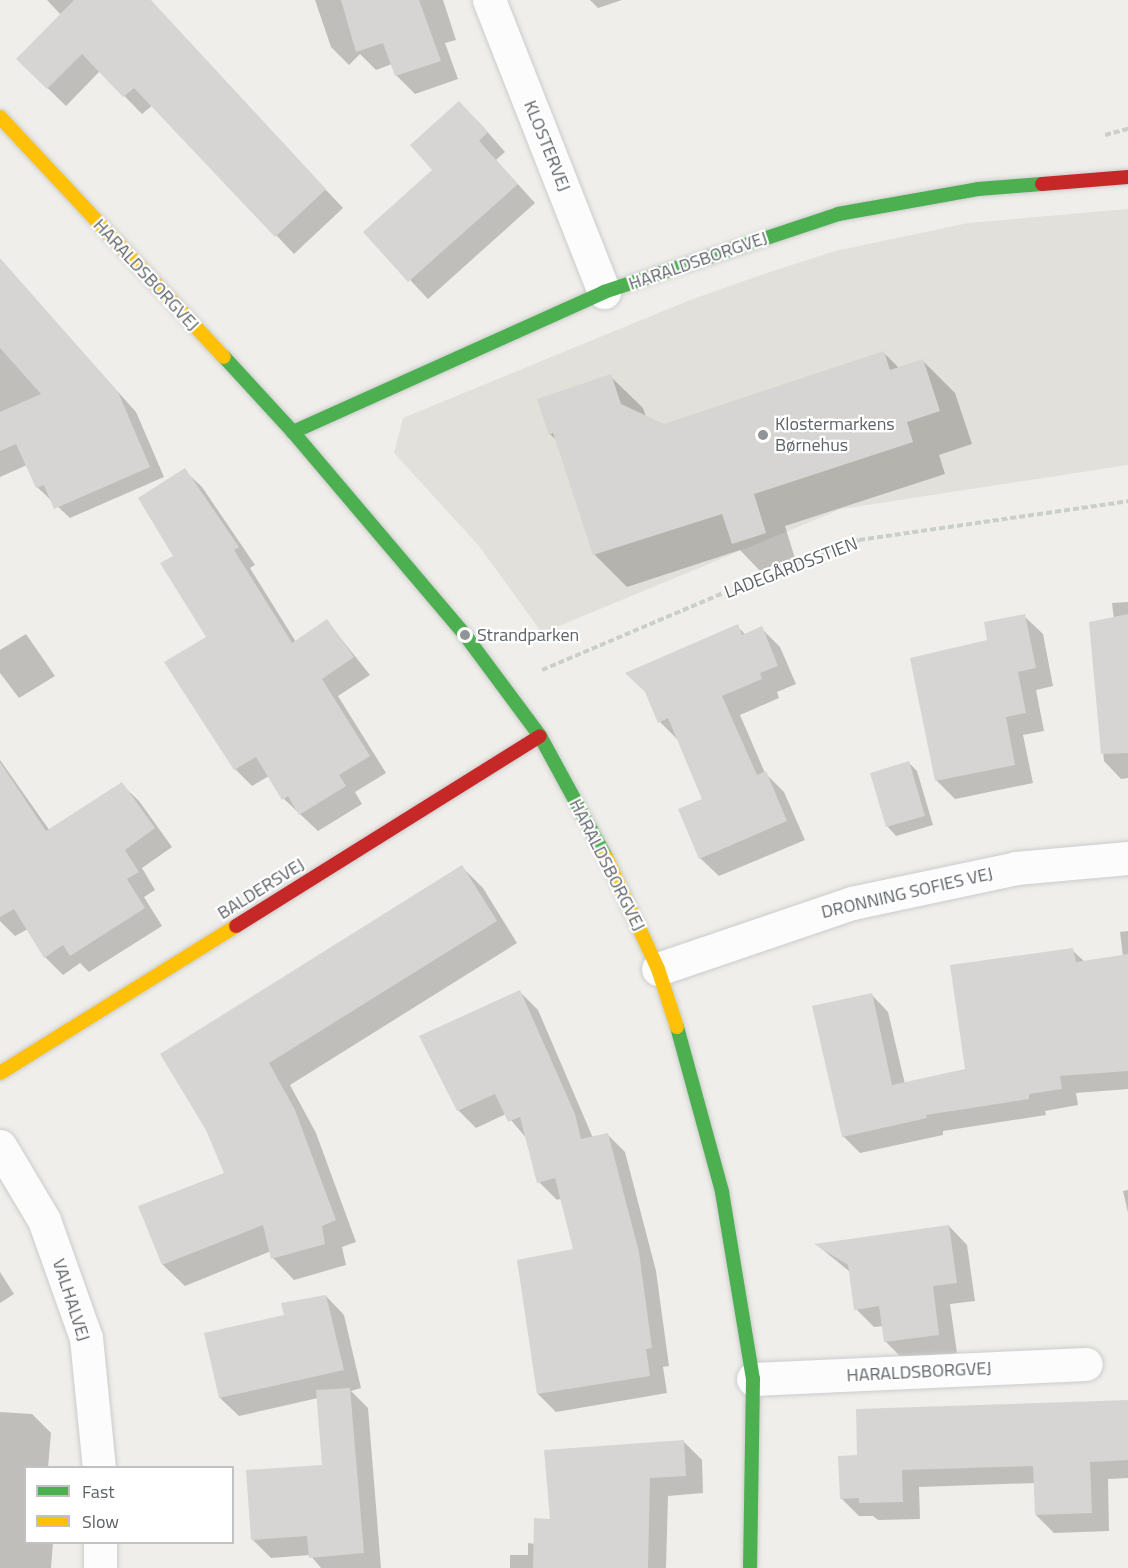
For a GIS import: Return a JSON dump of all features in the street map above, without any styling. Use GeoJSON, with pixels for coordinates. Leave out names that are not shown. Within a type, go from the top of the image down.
{"type":"FeatureCollection","features":[{"type":"Feature","properties":{"kind":"street","name":"KLOSTERVEJ"},"geometry":{"type":"LineString","coordinates":[[489,0],[604,292]]}},
{"type":"Feature","properties":{"kind":"street","name":"HARALDSBORGVEJ"},"geometry":{"type":"LineString","coordinates":[[0,117],[293,432],[505,685],[540,736],[611,867],[658,969],[694,1082],[722,1192],[753,1379],[750,1568]]}},
{"type":"Feature","properties":{"kind":"street","name":"HARALDSBORGVEJ"},"geometry":{"type":"LineString","coordinates":[[293,432],[604,292],[838,214],[978,189],[1128,177]]}},
{"type":"Feature","properties":{"kind":"street","name":"BALDERSVEJ"},"geometry":{"type":"LineString","coordinates":[[0,1073],[540,736]]}},
{"type":"Feature","properties":{"kind":"street","name":"DRONNING SOFIES VEJ"},"geometry":{"type":"LineString","coordinates":[[658,969],[852,903],[1016,868],[1128,858]]}},
{"type":"Feature","properties":{"kind":"street","name":"VALHALVEJ"},"geometry":{"type":"LineString","coordinates":[[0,1146],[44,1220],[86,1338],[99,1466]]}},
{"type":"Feature","properties":{"kind":"street","name":"HARALDSBORGVEJ"},"geometry":{"type":"LineString","coordinates":[[753,1379],[1086,1364]]}},
{"type":"Feature","properties":{"kind":"street"},"geometry":{"type":"LineString","coordinates":[[100,1544],[100,1568]]}},
{"type":"Feature","properties":{"kind":"path","name":"LADEGÅRDSSTIEN"},"geometry":{"type":"LineString","coordinates":[[505,685],[778,570],[859,540],[1128,501]]}},
{"type":"Feature","properties":{"kind":"shaded area","name":"Klostermarkens Børnehus"},"geometry":{"type":"Polygon","coordinates":[[[1128,209],[1128,465],[841,509],[542,633],[479,546],[394,453],[403,418],[690,300],[764,274],[835,251],[968,223],[1128,209]]]}},
{"type":"Feature","properties":{"kind":"building"},"geometry":{"type":"Polygon","coordinates":[[[74,0],[151,0],[326,189],[275,237],[134,88],[123,97],[82,54],[47,89],[16,59],[74,0]]]}},
{"type":"Feature","properties":{"kind":"building"},"geometry":{"type":"Polygon","coordinates":[[[341,0],[419,0],[441,61],[395,76],[383,43],[356,52],[341,0]]]}},
{"type":"Feature","properties":{"kind":"building"},"geometry":{"type":"Polygon","coordinates":[[[459,101],[488,132],[479,141],[518,184],[408,282],[363,232],[432,170],[410,145],[459,101]]]}},
{"type":"Feature","properties":{"kind":"building"},"geometry":{"type":"Polygon","coordinates":[[[0,258],[118,392],[150,467],[54,509],[44,485],[36,488],[16,444],[0,451],[0,412],[41,394],[0,348],[0,258]]]}},
{"type":"Feature","properties":{"kind":"building"},"geometry":{"type":"Polygon","coordinates":[[[884,351],[890,370],[923,359],[940,411],[907,422],[913,442],[754,494],[766,533],[732,544],[722,514],[593,555],[553,433],[549,435],[537,399],[611,374],[621,404],[664,424],[884,351]]]}},
{"type":"Feature","properties":{"kind":"building"},"geometry":{"type":"Polygon","coordinates":[[[185,468],[239,547],[234,550],[292,643],[327,619],[354,657],[322,679],[370,756],[339,775],[346,786],[299,815],[288,796],[282,800],[256,757],[234,770],[164,662],[206,637],[160,563],[173,556],[138,498],[185,468]]]}},
{"type":"Feature","properties":{"kind":"building"},"geometry":{"type":"Polygon","coordinates":[[[1025,614],[1036,668],[1018,672],[1026,713],[1006,717],[1015,765],[935,781],[910,658],[987,640],[984,622],[1025,614]]]}},
{"type":"Feature","properties":{"kind":"building"},"geometry":{"type":"Polygon","coordinates":[[[1128,614],[1128,753],[1101,754],[1089,622],[1128,614]]]}},
{"type":"Feature","properties":{"kind":"building"},"geometry":{"type":"Polygon","coordinates":[[[738,624],[742,635],[762,626],[778,666],[760,673],[762,679],[722,696],[757,775],[766,771],[787,821],[699,859],[678,809],[702,799],[668,718],[658,723],[645,692],[625,673],[738,624]]]}},
{"type":"Feature","properties":{"kind":"building"},"geometry":{"type":"Polygon","coordinates":[[[909,761],[925,816],[886,827],[870,773],[909,761]]]}},
{"type":"Feature","properties":{"kind":"building"},"geometry":{"type":"Polygon","coordinates":[[[0,762],[46,831],[122,782],[155,828],[125,850],[139,872],[127,879],[145,908],[70,956],[63,945],[44,958],[14,909],[0,917],[0,762]]]}},
{"type":"Feature","properties":{"kind":"building"},"geometry":{"type":"Polygon","coordinates":[[[462,865],[497,921],[269,1063],[295,1110],[336,1220],[322,1226],[325,1244],[271,1259],[263,1225],[162,1265],[138,1206],[224,1173],[206,1130],[160,1054],[462,865]]]}},
{"type":"Feature","properties":{"kind":"building"},"geometry":{"type":"Polygon","coordinates":[[[1073,948],[1076,962],[1128,954],[1128,1071],[1060,1076],[1062,1089],[1029,1094],[1029,1099],[926,1115],[927,1118],[842,1137],[812,1006],[872,993],[892,1085],[965,1069],[950,965],[1073,948]]]}},
{"type":"Feature","properties":{"kind":"building"},"geometry":{"type":"Polygon","coordinates":[[[520,990],[575,1114],[581,1139],[608,1133],[639,1252],[652,1348],[646,1349],[650,1376],[537,1394],[517,1260],[573,1249],[555,1178],[537,1183],[520,1117],[508,1122],[495,1094],[457,1111],[419,1036],[520,990]]]}},
{"type":"Feature","properties":{"kind":"building"},"geometry":{"type":"Polygon","coordinates":[[[949,1225],[957,1283],[933,1286],[939,1335],[884,1342],[879,1306],[854,1310],[848,1265],[814,1244],[949,1225]]]}},
{"type":"Feature","properties":{"kind":"building"},"geometry":{"type":"Polygon","coordinates":[[[326,1295],[344,1370],[219,1398],[204,1333],[284,1315],[281,1303],[326,1295]]]}},
{"type":"Feature","properties":{"kind":"building"},"geometry":{"type":"Polygon","coordinates":[[[350,1388],[364,1553],[309,1558],[307,1536],[251,1540],[246,1470],[322,1465],[316,1390],[350,1388]]]}},
{"type":"Feature","properties":{"kind":"building"},"geometry":{"type":"Polygon","coordinates":[[[1128,1400],[1128,1460],[1090,1462],[1092,1513],[1035,1515],[1033,1466],[902,1470],[903,1502],[859,1503],[859,1498],[840,1499],[838,1456],[857,1455],[856,1409],[1128,1400]]]}},
{"type":"Feature","properties":{"kind":"building"},"geometry":{"type":"Polygon","coordinates":[[[684,1440],[686,1476],[650,1478],[648,1568],[533,1568],[534,1518],[550,1519],[544,1450],[684,1440]]]}},
{"type":"Feature","properties":{"kind":"traffic: fast"},"geometry":{"type":"LineString","coordinates":[[293,432],[604,292],[838,214],[978,189],[1042,184]]}},
{"type":"Feature","properties":{"kind":"traffic: fast"},"geometry":{"type":"LineString","coordinates":[[224,357],[293,432],[465,635],[540,736],[606,857]]}},
{"type":"Feature","properties":{"kind":"traffic: fast"},"geometry":{"type":"LineString","coordinates":[[677,1027],[722,1192],[753,1379],[750,1568]]}},
{"type":"Feature","properties":{"kind":"traffic: slow"},"geometry":{"type":"LineString","coordinates":[[0,117],[224,357]]}},
{"type":"Feature","properties":{"kind":"traffic: slow"},"geometry":{"type":"LineString","coordinates":[[606,857],[658,969],[677,1027]]}},
{"type":"Feature","properties":{"kind":"traffic: slow"},"geometry":{"type":"LineString","coordinates":[[0,1073],[236,926]]}},
{"type":"Feature","properties":{"kind":"traffic: jam"},"geometry":{"type":"LineString","coordinates":[[1042,184],[1128,177]]}},
{"type":"Feature","properties":{"kind":"traffic: jam"},"geometry":{"type":"LineString","coordinates":[[236,926],[540,736]]}},
{"type":"Feature","properties":{"kind":"place","name":"Klostermarkens Børnehus"},"geometry":{"type":"Point","coordinates":[763,435]}},
{"type":"Feature","properties":{"kind":"place","name":"Strandparken"},"geometry":{"type":"Point","coordinates":[465,635]}}]}
